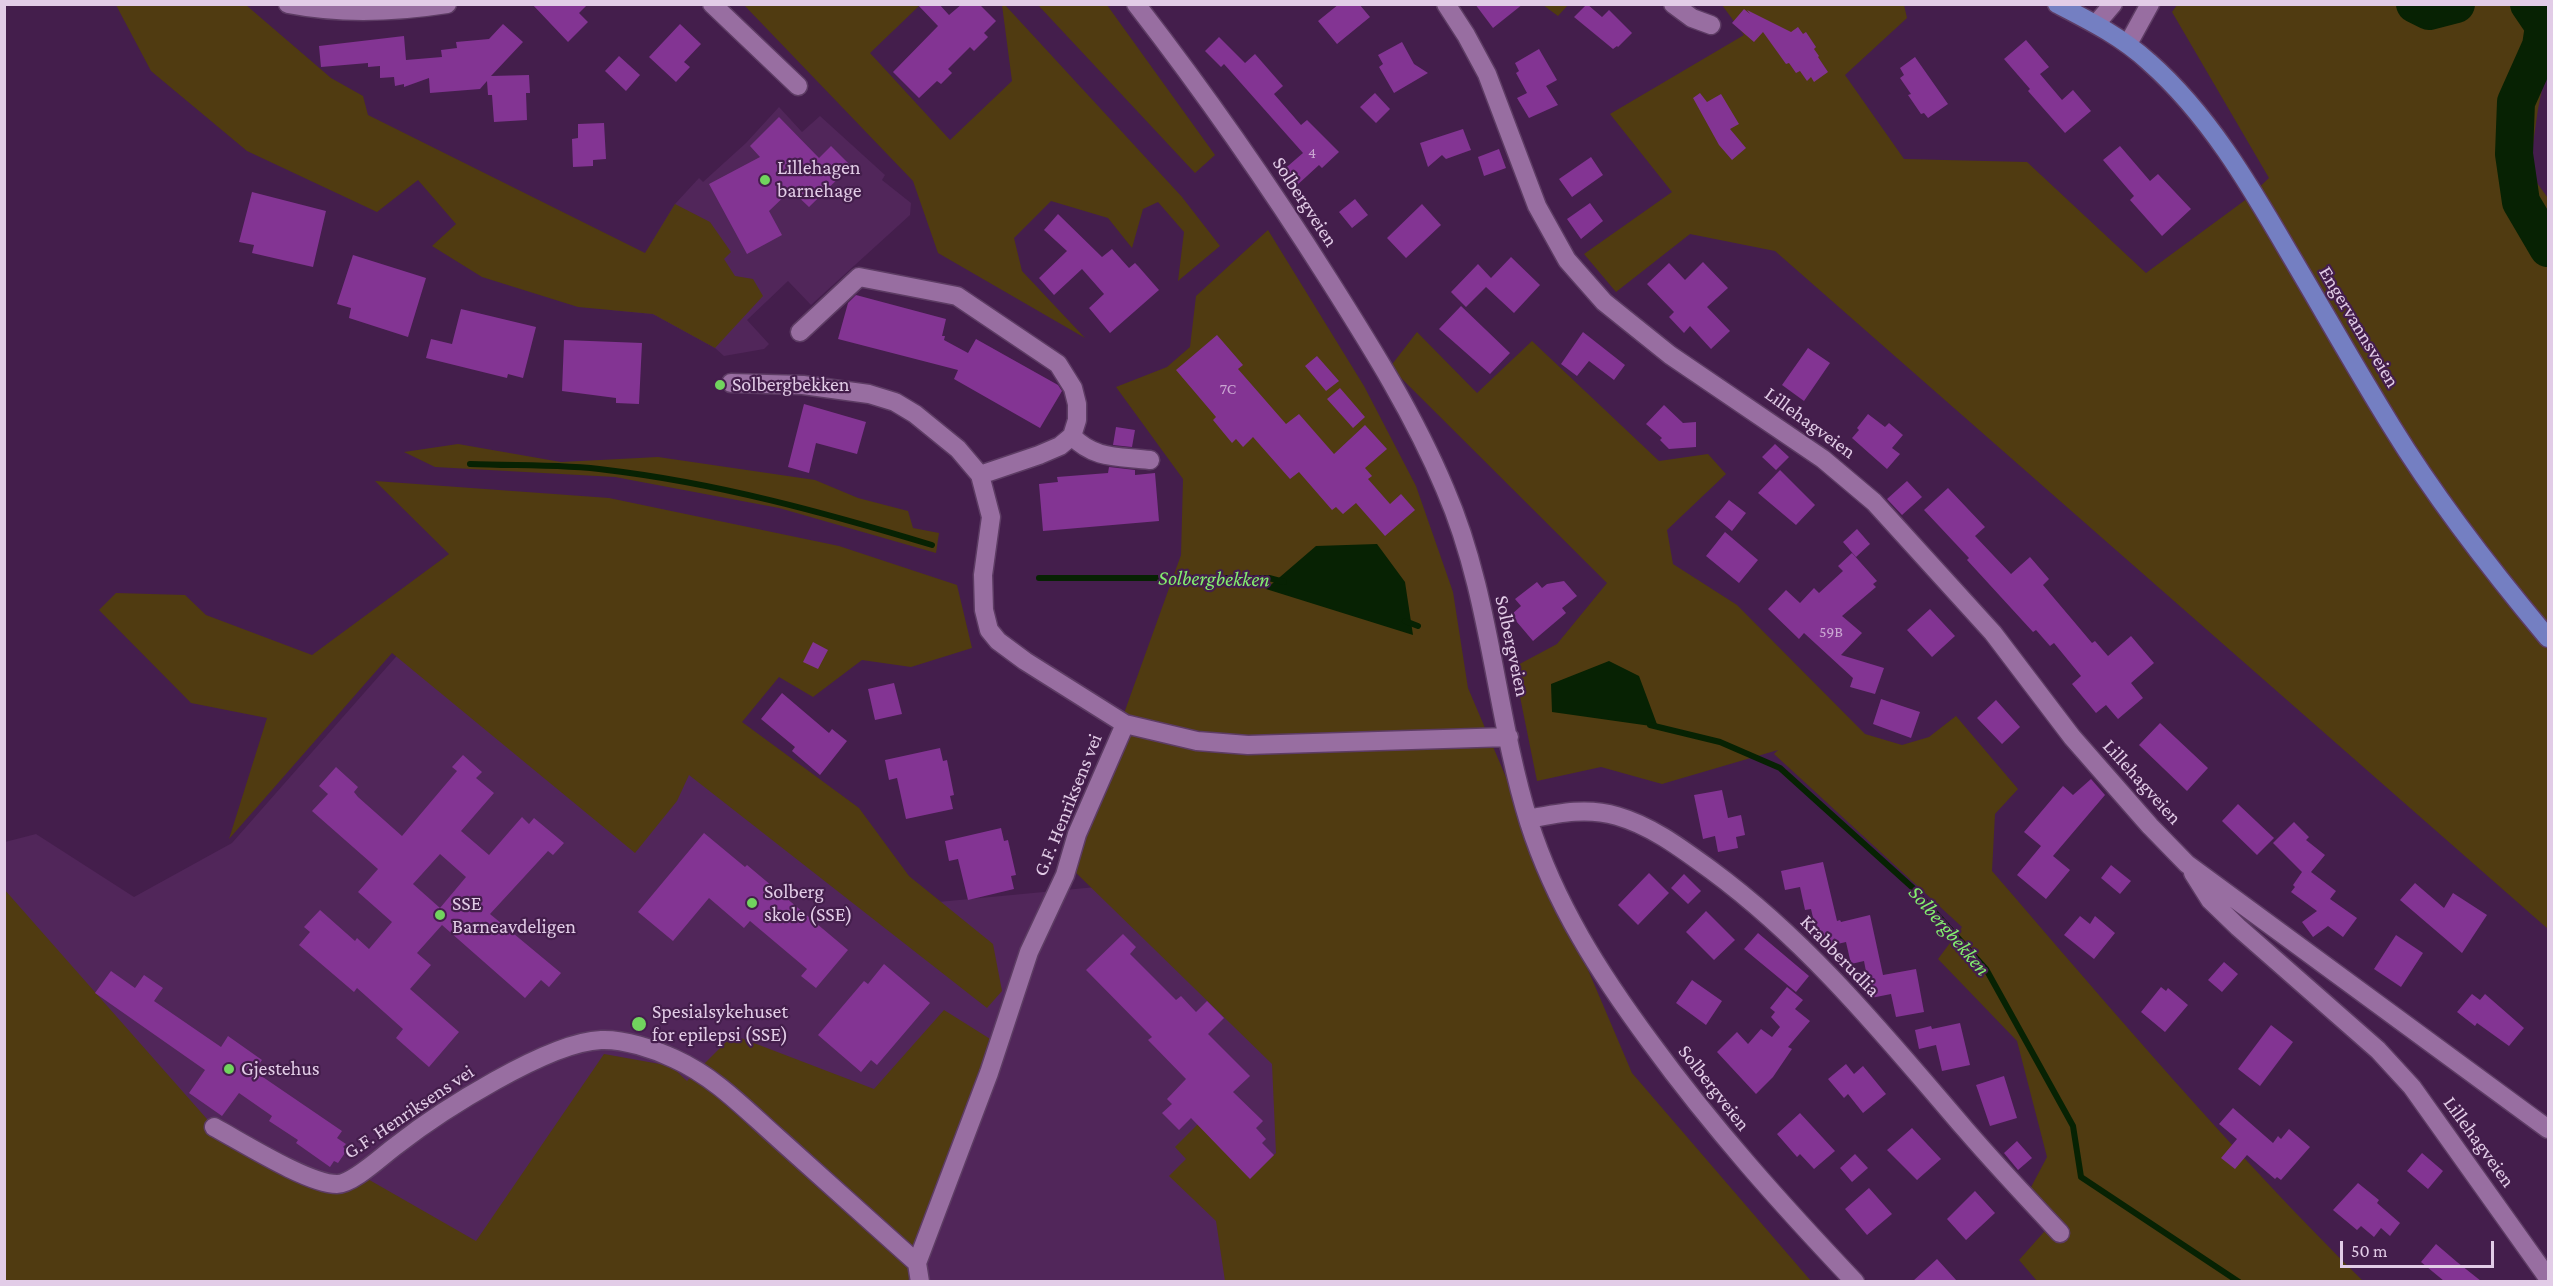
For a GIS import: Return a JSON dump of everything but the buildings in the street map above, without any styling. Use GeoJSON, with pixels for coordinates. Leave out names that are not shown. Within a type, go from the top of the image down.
{"type":"FeatureCollection","features":[{"type":"Feature","properties":{"kind":"main road","name":"Engervannsveien"},"geometry":{"type":"LineString","coordinates":[[2057,4],[2128,44],[2171,82],[2226,151],[2251,187],[2393,429],[2444,505],[2548,638]]}},
{"type":"Feature","properties":{"kind":"street"},"geometry":{"type":"LineString","coordinates":[[288,4],[329,10],[364,10],[447,4]]}},
{"type":"Feature","properties":{"kind":"street"},"geometry":{"type":"LineString","coordinates":[[712,4],[798,86]]}},
{"type":"Feature","properties":{"kind":"street","name":"Solbergveien"},"geometry":{"type":"LineString","coordinates":[[1136,4],[1215,109],[1282,205],[1404,401],[1447,492],[1474,577],[1528,819],[1561,906],[1625,1009],[1679,1082],[1739,1156],[1855,1281]]}},
{"type":"Feature","properties":{"kind":"street","name":"Lillehagveien"},"geometry":{"type":"LineString","coordinates":[[1446,4],[1487,74],[1537,206],[1568,260],[1604,302],[1670,355],[1823,459],[1874,502],[1993,633],[2072,736],[2150,826],[2187,864],[2548,1129]]}},
{"type":"Feature","properties":{"kind":"street"},"geometry":{"type":"LineString","coordinates":[[1673,4],[1692,18],[1711,25]]}},
{"type":"Feature","properties":{"kind":"street"},"geometry":{"type":"LineString","coordinates":[[2096,24],[2113,4]]}},
{"type":"Feature","properties":{"kind":"street"},"geometry":{"type":"LineString","coordinates":[[2128,44],[2150,4]]}},
{"type":"Feature","properties":{"kind":"street"},"geometry":{"type":"LineString","coordinates":[[800,333],[859,277],[957,296],[1058,364],[1072,388],[1077,404],[1077,420],[1072,436],[1060,446],[1039,455],[980,475]]}},
{"type":"Feature","properties":{"kind":"street"},"geometry":{"type":"LineString","coordinates":[[731,383],[842,389],[895,402],[915,414],[958,449],[980,475],[991,518],[983,575],[984,610],[989,630],[998,641],[1025,662],[1125,724]]}},
{"type":"Feature","properties":{"kind":"street"},"geometry":{"type":"LineString","coordinates":[[1072,436],[1082,446],[1096,454],[1150,459]]}},
{"type":"Feature","properties":{"kind":"street","name":"G.F. Henriksens vei"},"geometry":{"type":"LineString","coordinates":[[214,1127],[314,1180],[339,1184],[359,1174],[399,1143],[466,1098],[546,1055],[574,1045],[601,1040],[640,1046],[676,1059],[721,1087],[917,1263],[989,1073],[1029,952],[1065,875],[1077,834],[1125,724],[1197,741],[1248,745],[1509,737]]}},
{"type":"Feature","properties":{"kind":"street","name":"Krabberudlia"},"geometry":{"type":"LineString","coordinates":[[1528,819],[1569,812],[1594,811],[1640,824],[1682,848],[1738,889],[1803,947],[1888,1038],[1967,1131],[2060,1233]]}},
{"type":"Feature","properties":{"kind":"street","name":"Lillehagveien"},"geometry":{"type":"LineString","coordinates":[[2187,864],[2210,900],[2379,1050],[2412,1087],[2548,1278]]}},
{"type":"Feature","properties":{"kind":"street"},"geometry":{"type":"LineString","coordinates":[[917,1263],[920,1281]]}},
{"type":"Feature","properties":{"kind":"shaded area"},"geometry":{"type":"Polygon","coordinates":[[[116,5],[246,5],[331,78],[363,96],[368,115],[645,253],[675,204],[710,222],[731,252],[724,259],[735,276],[753,279],[763,296],[715,348],[653,314],[578,307],[482,277],[432,246],[456,224],[418,180],[377,212],[247,151],[151,71],[116,5]]]}},
{"type":"Feature","properties":{"kind":"shaded area"},"geometry":{"type":"Polygon","coordinates":[[[744,5],[920,5],[870,53],[950,140],[1012,81],[1002,5],[1005,5],[1182,197],[1220,246],[1178,281],[1184,232],[1158,202],[1143,209],[1132,248],[1108,218],[1051,201],[1014,238],[1022,271],[1085,338],[938,253],[913,181],[744,5]]]}},
{"type":"Feature","properties":{"kind":"shaded area"},"geometry":{"type":"Polygon","coordinates":[[[1038,5],[1107,5],[1215,155],[1195,173],[1038,5]]]}},
{"type":"Feature","properties":{"kind":"shaded area"},"geometry":{"type":"Polygon","coordinates":[[[1543,5],[1568,5],[1558,16],[1543,5]]]}},
{"type":"Feature","properties":{"kind":"shaded area"},"geometry":{"type":"Polygon","coordinates":[[[1722,5],[1904,5],[1907,18],[1845,75],[1904,159],[2027,162],[2146,273],[2248,198],[2269,178],[2172,12],[2177,5],[2539,5],[2548,22],[2548,59],[2529,172],[2548,198],[2548,929],[1775,251],[1690,234],[1616,292],[1584,254],[1672,192],[1610,114],[1744,35],[1722,5]]]}},
{"type":"Feature","properties":{"kind":"shaded area"},"geometry":{"type":"Polygon","coordinates":[[[779,107],[802,132],[820,116],[885,175],[882,180],[911,203],[910,215],[811,305],[788,281],[747,320],[769,344],[764,349],[724,356],[715,348],[653,314],[611,310],[675,204],[699,178],[703,182],[746,143],[779,107]]]}},
{"type":"Feature","properties":{"kind":"shaded area"},"geometry":{"type":"Polygon","coordinates":[[[1268,230],[1364,386],[1416,486],[1453,592],[1468,688],[1632,1073],[1811,1281],[1225,1281],[1216,1221],[1169,1176],[1186,1159],[1175,1147],[1198,1124],[1250,1178],[1276,1153],[1272,1064],[1069,866],[1181,555],[1183,479],[1116,387],[1167,367],[1190,347],[1196,296],[1268,230]]]}},
{"type":"Feature","properties":{"kind":"shaded area"},"geometry":{"type":"Polygon","coordinates":[[[1417,332],[1477,393],[1532,341],[1659,461],[1708,454],[1726,474],[1667,530],[1673,564],[1737,605],[1865,734],[1902,745],[1929,737],[1956,716],[2018,789],[1995,814],[1992,871],[2220,1131],[2363,1281],[2037,1281],[2019,1260],[2051,1224],[2029,1191],[2047,1157],[2017,1041],[1938,959],[1962,927],[1774,754],[1778,750],[1662,784],[1601,767],[1537,781],[1514,667],[1557,644],[1607,583],[1390,367],[1417,332]]]}},
{"type":"Feature","properties":{"kind":"shaded area"},"geometry":{"type":"Polygon","coordinates":[[[458,444],[561,462],[658,457],[815,480],[858,498],[908,511],[913,528],[939,533],[936,553],[779,508],[615,477],[435,467],[404,452],[458,444]]]}},
{"type":"Feature","properties":{"kind":"shaded area"},"geometry":{"type":"Polygon","coordinates":[[[375,481],[609,498],[839,546],[957,585],[972,648],[911,667],[862,660],[813,697],[779,677],[742,722],[859,808],[909,876],[993,944],[1002,991],[987,1008],[689,775],[677,801],[635,853],[392,653],[229,839],[267,718],[191,703],[99,610],[116,593],[185,595],[206,615],[312,655],[449,554],[375,481]]]}},
{"type":"Feature","properties":{"kind":"shaded area"},"geometry":{"type":"Polygon","coordinates":[[[1377,544],[1405,582],[1413,635],[1266,589],[1316,546],[1377,544]]]}},
{"type":"Feature","properties":{"kind":"shaded area","name":"Spesialsykehuset for epilepsi (SSE)"},"geometry":{"type":"Polygon","coordinates":[[[453,592],[896,906],[1170,880],[1459,1281],[398,1281],[5,1143],[5,842],[36,834],[134,897],[232,843],[453,592]]]}},
{"type":"Feature","properties":{"kind":"shaded area"},"geometry":{"type":"Polygon","coordinates":[[[1609,661],[1639,676],[1658,727],[1552,712],[1551,684],[1609,661]]]}},
{"type":"Feature","properties":{"kind":"shaded area"},"geometry":{"type":"Polygon","coordinates":[[[4,889],[214,1127],[338,1184],[359,1174],[476,1241],[604,1054],[671,1066],[687,1081],[733,1035],[874,1089],[944,1010],[995,1042],[908,1281],[5,1281],[4,889]]]}},
{"type":"Feature","properties":{"kind":"waterway"},"geometry":{"type":"LineString","coordinates":[[2415,4],[2429,11],[2456,4]]}},
{"type":"Feature","properties":{"kind":"waterway"},"geometry":{"type":"LineString","coordinates":[[2529,4],[2544,26],[2541,46],[2516,102],[2514,154],[2521,202],[2548,248]]}},
{"type":"Feature","properties":{"kind":"waterway","name":"Solbergbekken"},"geometry":{"type":"LineString","coordinates":[[470,464],[590,468],[689,483],[771,500],[932,545]]}},
{"type":"Feature","properties":{"kind":"waterway","name":"Solbergbekken"},"geometry":{"type":"LineString","coordinates":[[1039,578],[1269,578],[1284,582]]}},
{"type":"Feature","properties":{"kind":"waterway","name":"Solbergbekken"},"geometry":{"type":"LineString","coordinates":[[1405,621],[1418,626]]}},
{"type":"Feature","properties":{"kind":"waterway","name":"Solbergbekken"},"geometry":{"type":"LineString","coordinates":[[1650,725],[1720,742],[1780,768],[1913,888],[1986,969],[2073,1126],[2081,1177],[2239,1282]]}},
{"type":"Feature","properties":{"kind":"place","name":"Lillehagen barnehage"},"geometry":{"type":"Point","coordinates":[765,180]}},
{"type":"Feature","properties":{"kind":"place","name":"Solbergbekken"},"geometry":{"type":"Point","coordinates":[720,385]}},
{"type":"Feature","properties":{"kind":"place","name":"Solberg skole (SSE)"},"geometry":{"type":"Point","coordinates":[752,903]}},
{"type":"Feature","properties":{"kind":"place","name":"SSE Barneavdeligen"},"geometry":{"type":"Point","coordinates":[440,915]}},
{"type":"Feature","properties":{"kind":"place","name":"Spesialsykehuset for epilepsi (SSE)"},"geometry":{"type":"Point","coordinates":[639,1024]}},
{"type":"Feature","properties":{"kind":"place","name":"Gjestehus"},"geometry":{"type":"Point","coordinates":[229,1069]}}]}
